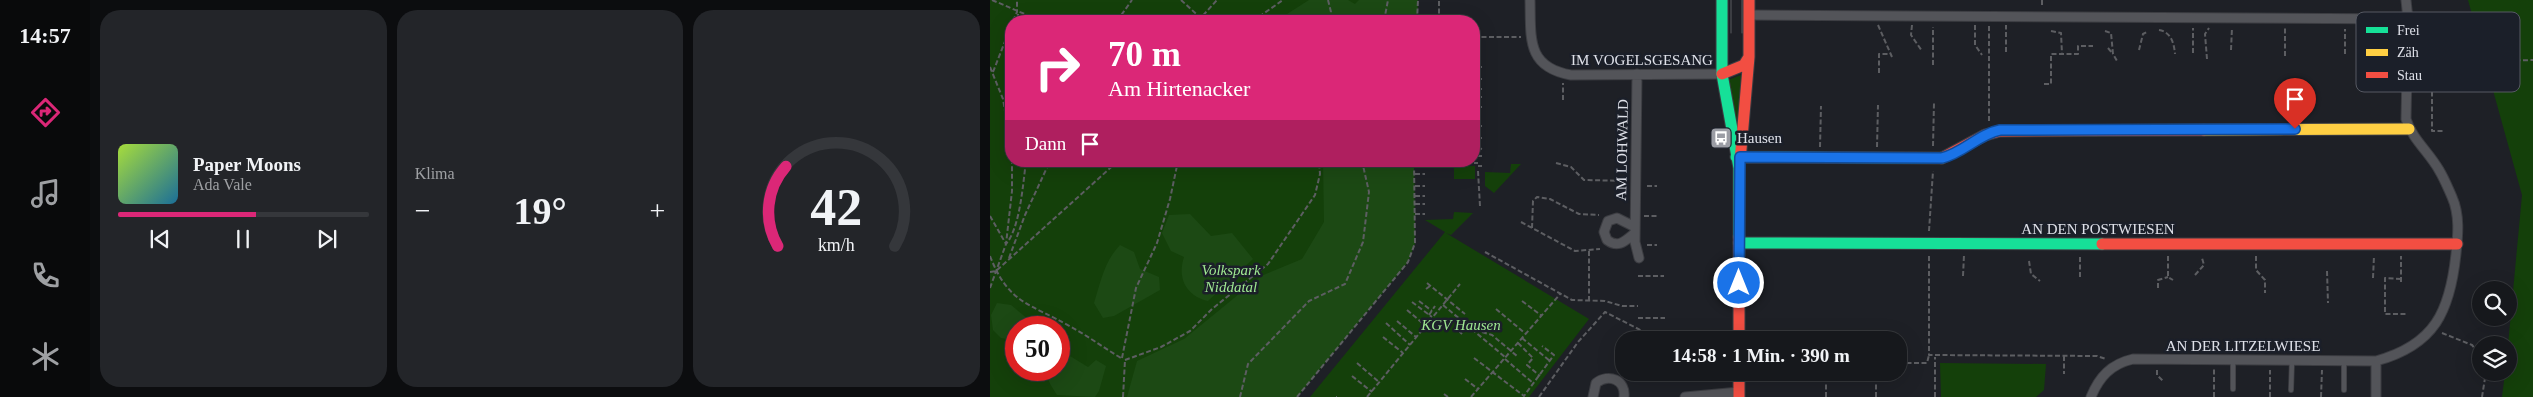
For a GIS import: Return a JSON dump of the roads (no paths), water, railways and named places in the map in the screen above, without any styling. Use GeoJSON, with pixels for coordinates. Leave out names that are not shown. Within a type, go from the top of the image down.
{"type":"FeatureCollection","features":[{"type":"Feature","properties":{"kind":"street","name":"IM VOGELSGESANG"},"geometry":{"type":"LineString","coordinates":[[1530,0],[1530,37],[1535,56],[1552,70],[1571,75],[1722,74]]}},
{"type":"Feature","properties":{"kind":"street"},"geometry":{"type":"LineString","coordinates":[[1722,0],[1722,74],[1738,161]]}},
{"type":"Feature","properties":{"kind":"street"},"geometry":{"type":"LineString","coordinates":[[1739,331],[1738,161],[1749,57],[1750,0]]}},
{"type":"Feature","properties":{"kind":"street"},"geometry":{"type":"LineString","coordinates":[[1749,15],[2356,19]]}},
{"type":"Feature","properties":{"kind":"street"},"geometry":{"type":"LineString","coordinates":[[1722,74],[1744,65],[1749,57]]}},
{"type":"Feature","properties":{"kind":"street","name":"AM LOHWALD"},"geometry":{"type":"LineString","coordinates":[[1637,74],[1635,230],[1638,258]]}},
{"type":"Feature","properties":{"kind":"street"},"geometry":{"type":"LineString","coordinates":[[1738,161],[1819,156],[1934,158],[1954,155],[1989,134],[2006,130],[2409,129],[2406,119],[2406,92]]}},
{"type":"Feature","properties":{"kind":"street","name":"AN DER LITZELWIESE"},"geometry":{"type":"LineString","coordinates":[[2091,397],[2102,376],[2118,364],[2133,359],[2376,360],[2408,349],[2433,328],[2444,312],[2448,301],[2458,244],[2458,218],[2453,199],[2439,169],[2409,129]]}},
{"type":"Feature","properties":{"kind":"street","name":"AM LOHWALD"},"geometry":{"type":"LineString","coordinates":[[1610,220],[1622,220],[1635,230],[1624,242],[1611,243],[1604,232],[1610,220]]}},
{"type":"Feature","properties":{"kind":"street","name":"AN DEN POSTWIESEN"},"geometry":{"type":"LineString","coordinates":[[1739,243],[2458,244]]}},
{"type":"Feature","properties":{"kind":"street"},"geometry":{"type":"LineString","coordinates":[[2376,360],[2376,397]]}},
{"type":"Feature","properties":{"kind":"street"},"geometry":{"type":"LineString","coordinates":[[1593,397],[1596,383],[1611,378],[1620,383],[1624,397]]}},
{"type":"Feature","properties":{"kind":"street"},"geometry":{"type":"LineString","coordinates":[[1685,397],[1739,395],[1739,381]]}},
{"type":"Feature","properties":{"kind":"lane"},"geometry":{"type":"LineString","coordinates":[[2233,360],[2233,389]]}},
{"type":"Feature","properties":{"kind":"lane"},"geometry":{"type":"LineString","coordinates":[[2291,390],[2292,360]]}},
{"type":"Feature","properties":{"kind":"lane"},"geometry":{"type":"LineString","coordinates":[[2344,360],[2344,390]]}},
{"type":"Feature","properties":{"kind":"tram line"},"geometry":{"type":"LineString","coordinates":[[1731,0],[1731,33]]}},
{"type":"Feature","properties":{"kind":"tram line"},"geometry":{"type":"LineString","coordinates":[[1742,0],[1742,33]]}},
{"type":"Feature","properties":{"kind":"place","name":"Hausen"},"geometry":{"type":"Point","coordinates":[1721,138]}},
{"type":"Feature","properties":{"kind":"park label","name":"Volkspark Niddatal"},"geometry":{"type":"Point","coordinates":[1231,278]}},
{"type":"Feature","properties":{"kind":"park label","name":"KGV Hausen"},"geometry":{"type":"Point","coordinates":[1461,325]}}]}
